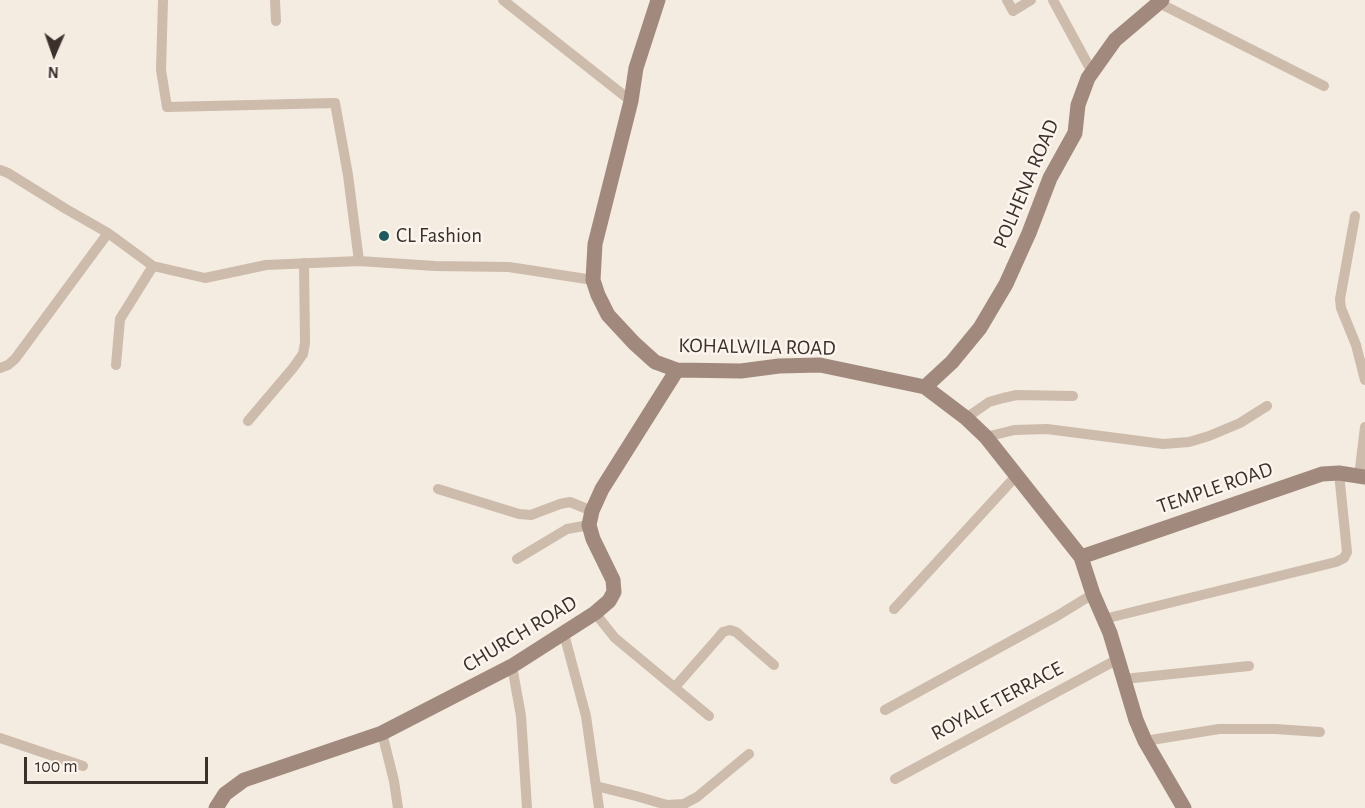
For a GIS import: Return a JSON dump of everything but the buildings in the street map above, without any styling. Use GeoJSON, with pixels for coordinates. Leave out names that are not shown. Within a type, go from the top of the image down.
{"type":"FeatureCollection","features":[{"type":"Feature","properties":{"kind":"street"},"geometry":{"type":"LineString","coordinates":[[163,0],[161,70],[167,106],[335,103],[348,175],[359,261]]}},
{"type":"Feature","properties":{"kind":"street"},"geometry":{"type":"LineString","coordinates":[[275,0],[276,21]]}},
{"type":"Feature","properties":{"kind":"street"},"geometry":{"type":"LineString","coordinates":[[503,0],[631,101]]}},
{"type":"Feature","properties":{"kind":"street","name":"KOHALWILA ROAD"},"geometry":{"type":"LineString","coordinates":[[658,0],[636,68],[631,101],[595,244],[593,280],[608,315],[655,362],[677,370],[741,371],[779,366],[820,365],[926,387],[966,418],[986,437],[1081,557],[1093,594],[1110,633],[1136,720],[1145,741],[1184,808]]}},
{"type":"Feature","properties":{"kind":"street"},"geometry":{"type":"LineString","coordinates":[[1007,0],[1013,11],[1031,0]]}},
{"type":"Feature","properties":{"kind":"street"},"geometry":{"type":"LineString","coordinates":[[1053,0],[1092,72]]}},
{"type":"Feature","properties":{"kind":"street"},"geometry":{"type":"LineString","coordinates":[[1160,1],[1324,86]]}},
{"type":"Feature","properties":{"kind":"street","name":"POLHENA ROAD"},"geometry":{"type":"LineString","coordinates":[[926,387],[952,362],[980,328],[1006,284],[1050,178],[1075,133],[1078,105],[1088,78],[1115,40],[1160,1]]}},
{"type":"Feature","properties":{"kind":"street"},"geometry":{"type":"LineString","coordinates":[[0,170],[108,233],[153,266],[205,278],[266,266],[359,261],[435,266],[509,267],[593,280]]}},
{"type":"Feature","properties":{"kind":"street"},"geometry":{"type":"LineString","coordinates":[[1355,216],[1340,299],[1365,380]]}},
{"type":"Feature","properties":{"kind":"street"},"geometry":{"type":"LineString","coordinates":[[0,368],[15,359],[108,233]]}},
{"type":"Feature","properties":{"kind":"street"},"geometry":{"type":"LineString","coordinates":[[248,421],[303,354],[305,343],[304,263]]}},
{"type":"Feature","properties":{"kind":"street"},"geometry":{"type":"LineString","coordinates":[[116,365],[120,319],[153,266]]}},
{"type":"Feature","properties":{"kind":"street"},"geometry":{"type":"LineString","coordinates":[[517,559],[567,529],[591,518],[602,489],[677,370]]}},
{"type":"Feature","properties":{"kind":"street"},"geometry":{"type":"LineString","coordinates":[[966,418],[989,402],[1017,395],[1073,396]]}},
{"type":"Feature","properties":{"kind":"street"},"geometry":{"type":"LineString","coordinates":[[986,437],[1014,430],[1047,429],[1163,444],[1189,442],[1240,423],[1267,406]]}},
{"type":"Feature","properties":{"kind":"street"},"geometry":{"type":"LineString","coordinates":[[1362,477],[1365,427]]}},
{"type":"Feature","properties":{"kind":"street"},"geometry":{"type":"LineString","coordinates":[[1104,619],[1325,565],[1344,558],[1347,552],[1339,473]]}},
{"type":"Feature","properties":{"kind":"street","name":"TEMPLE ROAD"},"geometry":{"type":"LineString","coordinates":[[1081,557],[1322,474],[1339,473],[1362,477]]}},
{"type":"Feature","properties":{"kind":"street"},"geometry":{"type":"LineString","coordinates":[[894,609],[1017,475]]}},
{"type":"Feature","properties":{"kind":"street"},"geometry":{"type":"LineString","coordinates":[[438,489],[519,514],[531,515],[570,502],[591,518]]}},
{"type":"Feature","properties":{"kind":"street","name":"CHURCH ROAD"},"geometry":{"type":"LineString","coordinates":[[216,808],[225,794],[244,780],[382,733],[512,666],[596,613],[609,601],[614,592],[613,580],[593,539],[591,518]]}},
{"type":"Feature","properties":{"kind":"street"},"geometry":{"type":"LineString","coordinates":[[885,710],[1093,594]]}},
{"type":"Feature","properties":{"kind":"street"},"geometry":{"type":"LineString","coordinates":[[596,613],[615,638],[709,716]]}},
{"type":"Feature","properties":{"kind":"street"},"geometry":{"type":"LineString","coordinates":[[675,687],[723,632],[730,630],[736,632],[774,665]]}},
{"type":"Feature","properties":{"kind":"street"},"geometry":{"type":"LineString","coordinates":[[564,634],[586,716],[598,808]]}},
{"type":"Feature","properties":{"kind":"street","name":"ROYALE TERRACE"},"geometry":{"type":"LineString","coordinates":[[895,779],[1118,658]]}},
{"type":"Feature","properties":{"kind":"street"},"geometry":{"type":"LineString","coordinates":[[512,666],[521,716],[527,808]]}},
{"type":"Feature","properties":{"kind":"street"},"geometry":{"type":"LineString","coordinates":[[1124,680],[1249,666]]}},
{"type":"Feature","properties":{"kind":"street"},"geometry":{"type":"LineString","coordinates":[[1145,741],[1219,729],[1320,732]]}},
{"type":"Feature","properties":{"kind":"street"},"geometry":{"type":"LineString","coordinates":[[382,733],[398,808]]}},
{"type":"Feature","properties":{"kind":"street"},"geometry":{"type":"LineString","coordinates":[[0,738],[83,766]]}},
{"type":"Feature","properties":{"kind":"street"},"geometry":{"type":"LineString","coordinates":[[596,786],[667,805],[684,804],[698,797],[749,754]]}},
{"type":"Feature","properties":{"kind":"place","name":"CL Fashion"},"geometry":{"type":"Point","coordinates":[384,236]}}]}
